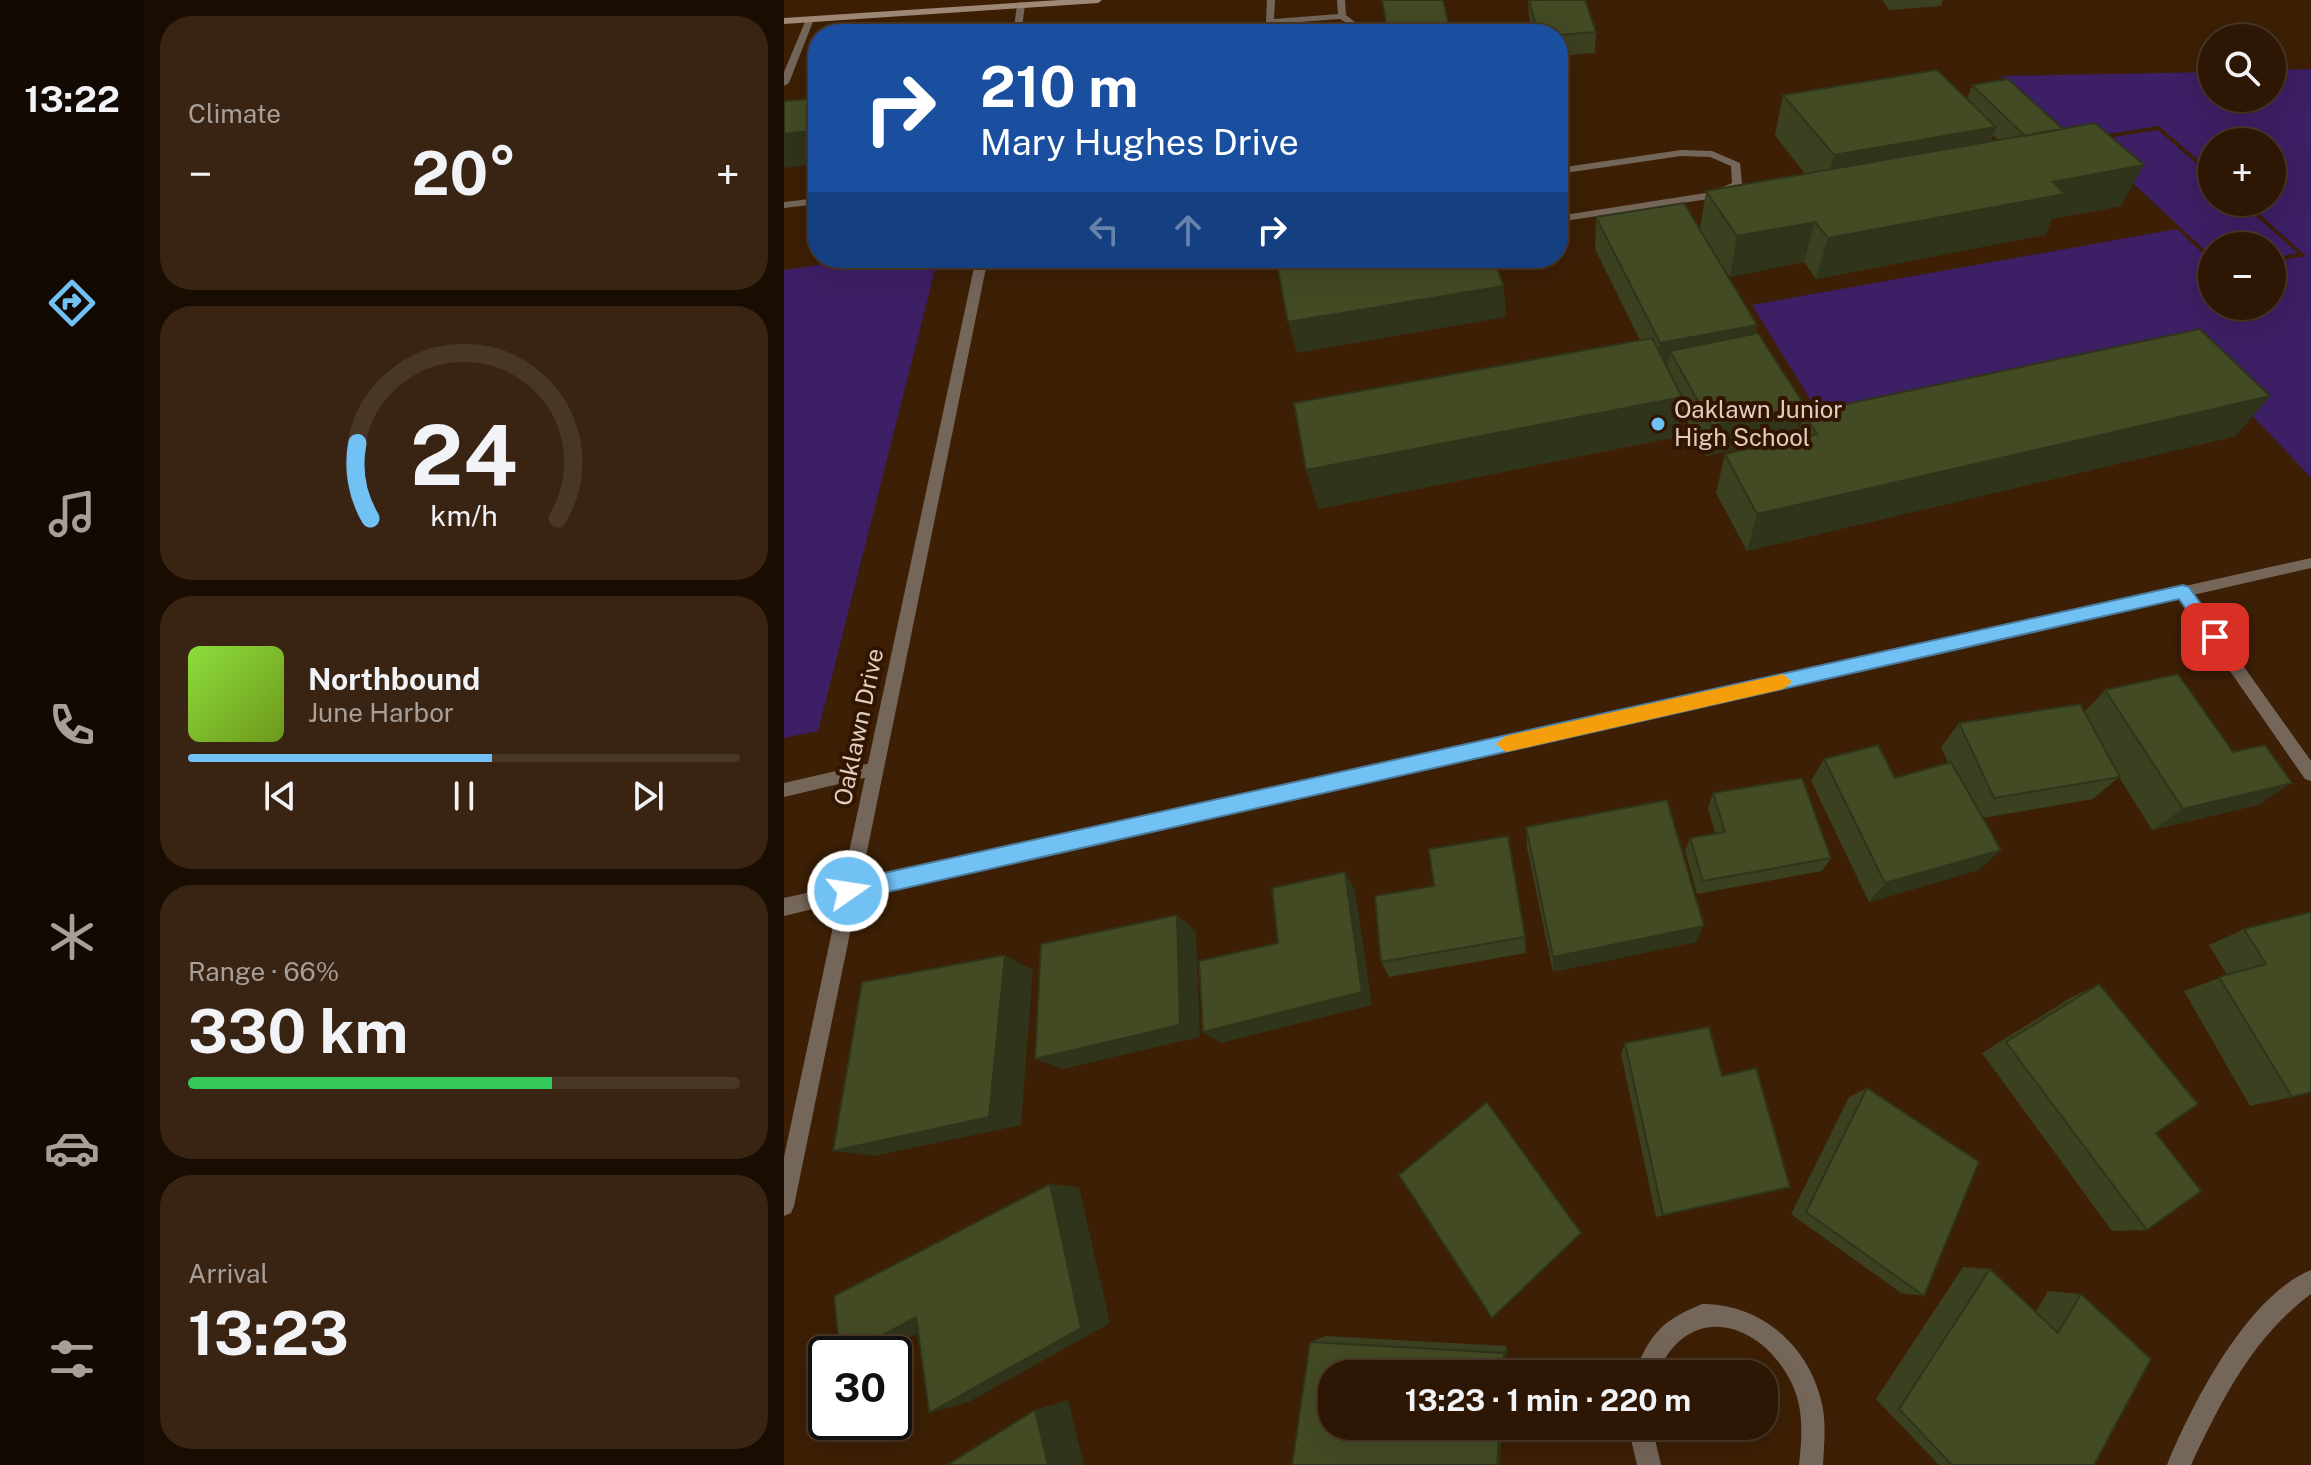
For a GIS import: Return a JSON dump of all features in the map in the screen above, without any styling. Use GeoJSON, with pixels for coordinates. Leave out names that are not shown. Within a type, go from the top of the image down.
{"type":"FeatureCollection","features":[{"type":"Feature","properties":{"kind":"main road"},"geometry":{"type":"LineString","coordinates":[[784,21],[1098,0]]}},
{"type":"Feature","properties":{"kind":"street"},"geometry":{"type":"LineString","coordinates":[[1271,0],[1270,22],[1342,16],[1352,24]]}},
{"type":"Feature","properties":{"kind":"street"},"geometry":{"type":"LineString","coordinates":[[1341,0],[1342,16]]}},
{"type":"Feature","properties":{"kind":"street"},"geometry":{"type":"LineString","coordinates":[[1018,24],[1021,5]]}},
{"type":"Feature","properties":{"kind":"street"},"geometry":{"type":"LineString","coordinates":[[784,83],[810,19]]}},
{"type":"Feature","properties":{"kind":"street"},"geometry":{"type":"LineString","coordinates":[[1568,170],[1681,153],[1712,154],[1736,165],[1737,184],[1715,195],[1568,217]]}},
{"type":"Feature","properties":{"kind":"street"},"geometry":{"type":"LineString","coordinates":[[784,205],[808,202]]}},
{"type":"Feature","properties":{"kind":"street","name":"Oaklawn Drive"},"geometry":{"type":"LineString","coordinates":[[784,1206],[981,268]]}},
{"type":"Feature","properties":{"kind":"street"},"geometry":{"type":"LineString","coordinates":[[784,907],[2311,563]]}},
{"type":"Feature","properties":{"kind":"street"},"geometry":{"type":"LineString","coordinates":[[2183,592],[2311,774]]}},
{"type":"Feature","properties":{"kind":"street"},"geometry":{"type":"LineString","coordinates":[[784,790],[875,769]]}},
{"type":"Feature","properties":{"kind":"street"},"geometry":{"type":"LineString","coordinates":[[2179,1465],[2239,1353],[2293,1293],[2311,1281]]}},
{"type":"Feature","properties":{"kind":"street"},"geometry":{"type":"LineString","coordinates":[[1652,1360],[1659,1345],[1680,1327],[1704,1316],[1730,1315],[1756,1326],[1780,1344],[1798,1370],[1812,1413],[1815,1435],[1811,1465]]}},
{"type":"Feature","properties":{"kind":"street"},"geometry":{"type":"LineString","coordinates":[[1643,1440],[1649,1465]]}},
{"type":"Feature","properties":{"kind":"shaded area"},"geometry":{"type":"Polygon","coordinates":[[[2311,69],[2311,478],[2192,351],[1821,417],[1752,305],[2177,229],[2198,249],[2198,320],[2286,320],[2286,260],[2306,256],[2286,238],[2286,232],[2279,232],[2262,216],[2286,216],[2286,128],[2198,128],[2198,160],[2159,126],[2069,140],[2001,76],[2198,72],[2198,112],[2286,112],[2286,70],[2311,69]]]}},
{"type":"Feature","properties":{"kind":"shaded area"},"geometry":{"type":"Polygon","coordinates":[[[2158,130],[2198,165],[2198,216],[2256,216],[2274,232],[2198,232],[2198,244],[2088,141],[2158,130]]]}},
{"type":"Feature","properties":{"kind":"shaded area"},"geometry":{"type":"Polygon","coordinates":[[[2286,242],[2298,253],[2286,255],[2286,242]]]}},
{"type":"Feature","properties":{"kind":"shaded area"},"geometry":{"type":"Polygon","coordinates":[[[808,266],[935,268],[818,731],[784,738],[784,270],[808,266]]]}},
{"type":"Feature","properties":{"kind":"building"},"geometry":{"type":"Polygon","coordinates":[[[1382,0],[1443,0],[1449,24],[1386,24],[1382,0]]]}},
{"type":"Feature","properties":{"kind":"building"},"geometry":{"type":"Polygon","coordinates":[[[1529,0],[1585,0],[1596,32],[1568,34],[1568,24],[1535,24],[1529,0]]]}},
{"type":"Feature","properties":{"kind":"building"},"geometry":{"type":"Polygon","coordinates":[[[1937,70],[1996,127],[1834,155],[1783,95],[1937,70]]]}},
{"type":"Feature","properties":{"kind":"building"},"geometry":{"type":"Polygon","coordinates":[[[2008,79],[2063,129],[2025,136],[1972,85],[2008,79]]]}},
{"type":"Feature","properties":{"kind":"building"},"geometry":{"type":"Polygon","coordinates":[[[808,99],[808,131],[784,134],[784,101],[808,99]]]}},
{"type":"Feature","properties":{"kind":"building"},"geometry":{"type":"Polygon","coordinates":[[[2095,123],[2144,165],[2053,182],[2065,194],[1828,238],[1815,222],[1737,236],[1706,191],[2095,123]]]}},
{"type":"Feature","properties":{"kind":"building"},"geometry":{"type":"Polygon","coordinates":[[[1684,203],[1757,325],[1660,343],[1596,217],[1684,203]]]}},
{"type":"Feature","properties":{"kind":"building"},"geometry":{"type":"Polygon","coordinates":[[[1278,268],[1497,268],[1504,286],[1288,322],[1278,268]]]}},
{"type":"Feature","properties":{"kind":"building"},"geometry":{"type":"Polygon","coordinates":[[[2200,329],[2270,396],[1757,514],[1725,454],[1817,434],[1804,413],[2200,329]]]}},
{"type":"Feature","properties":{"kind":"building"},"geometry":{"type":"Polygon","coordinates":[[[1758,333],[1805,406],[1712,426],[1670,351],[1758,333]]]}},
{"type":"Feature","properties":{"kind":"building"},"geometry":{"type":"Polygon","coordinates":[[[1652,338],[1682,397],[1306,470],[1294,403],[1652,338]]]}},
{"type":"Feature","properties":{"kind":"building"},"geometry":{"type":"Polygon","coordinates":[[[2178,674],[2233,752],[2265,745],[2292,783],[2183,809],[2105,690],[2178,674]]]}},
{"type":"Feature","properties":{"kind":"building"},"geometry":{"type":"Polygon","coordinates":[[[2080,704],[2120,777],[1994,798],[1959,723],[2080,704]]]}},
{"type":"Feature","properties":{"kind":"building"},"geometry":{"type":"Polygon","coordinates":[[[1878,745],[1895,778],[1951,762],[2001,850],[1885,883],[1824,759],[1878,745]]]}},
{"type":"Feature","properties":{"kind":"building"},"geometry":{"type":"Polygon","coordinates":[[[1802,778],[1831,858],[1703,881],[1690,838],[1725,832],[1713,793],[1802,778]]]}},
{"type":"Feature","properties":{"kind":"building"},"geometry":{"type":"Polygon","coordinates":[[[1667,800],[1704,926],[1553,957],[1526,827],[1667,800]]]}},
{"type":"Feature","properties":{"kind":"building"},"geometry":{"type":"Polygon","coordinates":[[[1508,836],[1525,937],[1381,962],[1375,896],[1434,886],[1429,849],[1508,836]]]}},
{"type":"Feature","properties":{"kind":"building"},"geometry":{"type":"Polygon","coordinates":[[[1345,872],[1362,992],[1203,1032],[1199,961],[1278,943],[1272,888],[1345,872]]]}},
{"type":"Feature","properties":{"kind":"building"},"geometry":{"type":"Polygon","coordinates":[[[2311,912],[2311,1092],[2292,1097],[2219,977],[2266,964],[2244,929],[2311,912]]]}},
{"type":"Feature","properties":{"kind":"building"},"geometry":{"type":"Polygon","coordinates":[[[1177,915],[1180,1025],[1035,1059],[1041,944],[1177,915]]]}},
{"type":"Feature","properties":{"kind":"building"},"geometry":{"type":"Polygon","coordinates":[[[1005,955],[989,1117],[833,1151],[862,982],[1005,955]]]}},
{"type":"Feature","properties":{"kind":"building"},"geometry":{"type":"Polygon","coordinates":[[[2099,984],[2198,1104],[2156,1133],[2201,1191],[2147,1230],[2006,1042],[2099,984]]]}},
{"type":"Feature","properties":{"kind":"building"},"geometry":{"type":"Polygon","coordinates":[[[1709,1027],[1722,1076],[1756,1068],[1790,1187],[1663,1215],[1625,1043],[1709,1027]]]}},
{"type":"Feature","properties":{"kind":"building"},"geometry":{"type":"Polygon","coordinates":[[[1867,1088],[1979,1162],[1924,1296],[1806,1212],[1867,1088]]]}},
{"type":"Feature","properties":{"kind":"building"},"geometry":{"type":"Polygon","coordinates":[[[1487,1102],[1581,1233],[1492,1318],[1399,1175],[1487,1102]]]}},
{"type":"Feature","properties":{"kind":"building"},"geometry":{"type":"Polygon","coordinates":[[[1050,1184],[1081,1328],[929,1413],[916,1317],[881,1336],[838,1336],[834,1296],[1050,1184]]]}},
{"type":"Feature","properties":{"kind":"building"},"geometry":{"type":"Polygon","coordinates":[[[1990,1269],[2058,1333],[2081,1294],[2151,1359],[2094,1465],[1952,1465],[1899,1409],[1990,1269]]]}},
{"type":"Feature","properties":{"kind":"building"},"geometry":{"type":"Polygon","coordinates":[[[1310,1342],[1504,1353],[1504,1360],[1318,1360],[1318,1440],[1499,1440],[1497,1465],[1292,1465],[1310,1342]]]}},
{"type":"Feature","properties":{"kind":"building"},"geometry":{"type":"Polygon","coordinates":[[[1035,1410],[1048,1465],[947,1465],[1035,1410]]]}},
{"type":"Feature","properties":{"kind":"slow traffic"},"geometry":{"type":"LineString","coordinates":[[1506,744],[1783,682]]}},
{"type":"Feature","properties":{"kind":"place","name":"Oaklawn Junior High School"},"geometry":{"type":"Point","coordinates":[1658,424]}},
{"type":"Feature","properties":{"kind":"route"},"geometry":{"type":"LineString","coordinates":[[848,891],[2183,592],[2215,637]]}}]}
